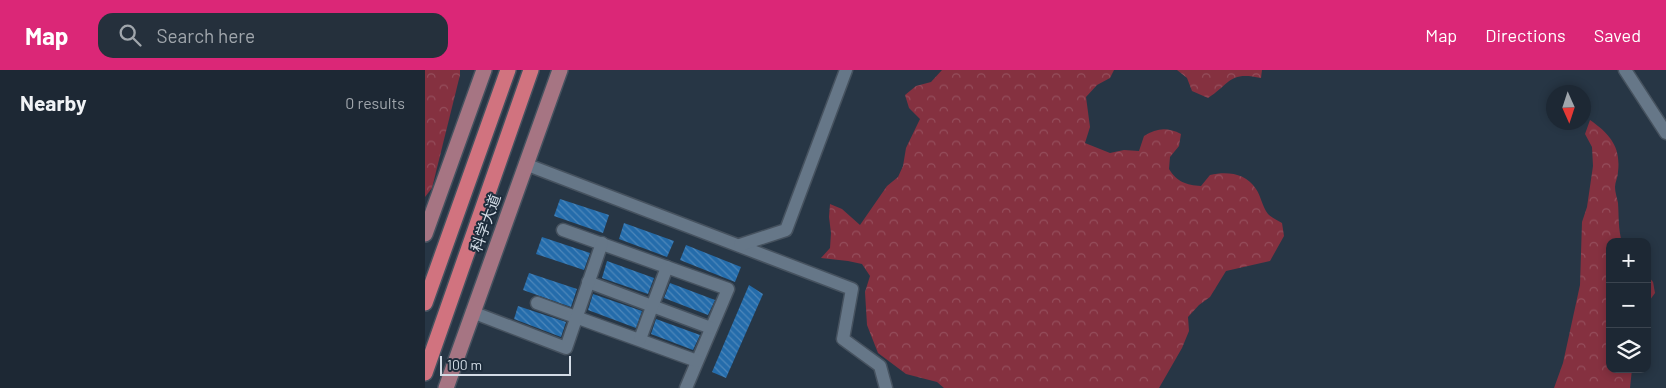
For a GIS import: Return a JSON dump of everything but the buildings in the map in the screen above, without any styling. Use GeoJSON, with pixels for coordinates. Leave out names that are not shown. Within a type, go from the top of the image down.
{"type":"FeatureCollection","features":[{"type":"Feature","properties":{"kind":"highway","name":"科学大道"},"geometry":{"type":"LineString","coordinates":[[425,373],[531,70]]}},
{"type":"Feature","properties":{"kind":"highway","name":"科学大道"},"geometry":{"type":"LineString","coordinates":[[425,302],[506,77]]}},
{"type":"Feature","properties":{"kind":"main road"},"geometry":{"type":"LineString","coordinates":[[425,234],[484,70]]}},
{"type":"Feature","properties":{"kind":"main road","name":"科学大道"},"geometry":{"type":"LineString","coordinates":[[446,388],[560,70]]}},
{"type":"Feature","properties":{"kind":"street"},"geometry":{"type":"LineString","coordinates":[[740,245],[786,230],[845,70]]}},
{"type":"Feature","properties":{"kind":"street"},"geometry":{"type":"LineString","coordinates":[[1625,70],[1666,133]]}},
{"type":"Feature","properties":{"kind":"street"},"geometry":{"type":"LineString","coordinates":[[525,164],[852,289],[843,339],[880,366],[886,388]]}},
{"type":"Feature","properties":{"kind":"street"},"geometry":{"type":"LineString","coordinates":[[563,230],[728,289],[686,388]]}},
{"type":"Feature","properties":{"kind":"street"},"geometry":{"type":"LineString","coordinates":[[472,312],[566,348],[601,242]]}},
{"type":"Feature","properties":{"kind":"street"},"geometry":{"type":"LineString","coordinates":[[640,340],[667,267]]}},
{"type":"Feature","properties":{"kind":"street"},"geometry":{"type":"LineString","coordinates":[[588,282],[711,328]]}},
{"type":"Feature","properties":{"kind":"street"},"geometry":{"type":"LineString","coordinates":[[537,303],[697,361]]}},
{"type":"Feature","properties":{"kind":"green space"},"geometry":{"type":"Polygon","coordinates":[[[425,70],[460,70],[460,75],[432,188],[425,197],[425,70]]]}},
{"type":"Feature","properties":{"kind":"green space"},"geometry":{"type":"Polygon","coordinates":[[[942,70],[1114,70],[1110,78],[1097,85],[1086,97],[1090,127],[1085,143],[1110,153],[1124,150],[1139,151],[1144,136],[1149,133],[1167,129],[1181,134],[1179,146],[1170,157],[1169,169],[1175,177],[1186,184],[1201,186],[1210,175],[1229,173],[1242,176],[1256,189],[1268,214],[1282,223],[1284,236],[1270,261],[1226,271],[1210,297],[1188,317],[1189,331],[1182,348],[1159,388],[944,388],[937,382],[906,374],[878,353],[867,325],[865,292],[870,276],[862,264],[821,258],[830,248],[830,204],[842,209],[860,225],[887,186],[898,177],[903,166],[906,148],[920,119],[909,108],[905,95],[916,86],[931,82],[942,70]]]}},
{"type":"Feature","properties":{"kind":"green space"},"geometry":{"type":"Polygon","coordinates":[[[1177,70],[1262,70],[1261,78],[1250,76],[1236,77],[1208,98],[1192,91],[1187,78],[1177,70]]]}},
{"type":"Feature","properties":{"kind":"green space"},"geometry":{"type":"Polygon","coordinates":[[[1591,121],[1613,142],[1618,155],[1618,174],[1615,189],[1621,238],[1606,238],[1606,373],[1632,373],[1630,388],[1554,388],[1563,363],[1580,285],[1582,222],[1587,207],[1593,166],[1592,147],[1585,134],[1586,130],[1591,130],[1591,121]]]}},
{"type":"Feature","properties":{"kind":"green space"},"geometry":{"type":"Polygon","coordinates":[[[1651,280],[1653,282],[1655,293],[1651,298],[1651,280]]]}}]}
